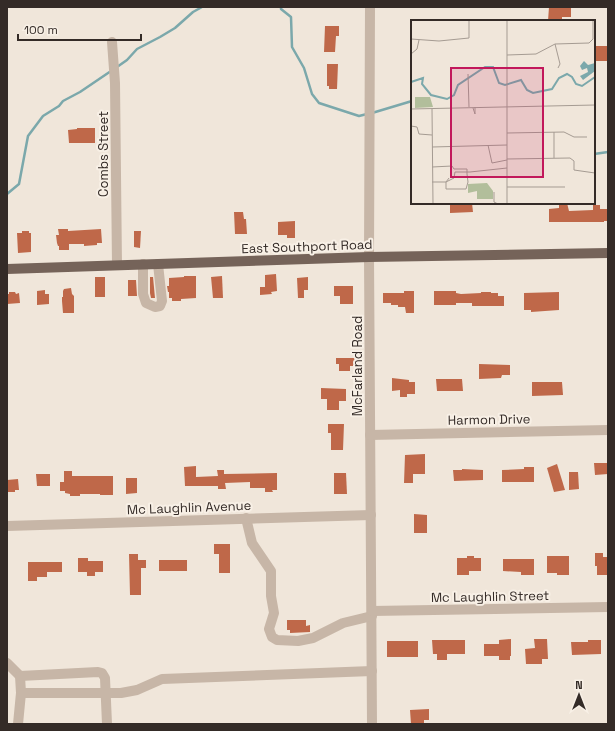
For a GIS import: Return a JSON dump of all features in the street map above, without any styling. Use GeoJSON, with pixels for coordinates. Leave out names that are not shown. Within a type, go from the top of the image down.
{"type":"FeatureCollection","features":[{"type":"Feature","properties":{"kind":"main road","name":"East Southport Road"},"geometry":{"type":"LineString","coordinates":[[7,269],[369,257],[608,253]]}},
{"type":"Feature","properties":{"kind":"street","name":"McFarland Road"},"geometry":{"type":"LineString","coordinates":[[370,7],[369,257],[372,724]]}},
{"type":"Feature","properties":{"kind":"street","name":"Combs Street"},"geometry":{"type":"LineString","coordinates":[[112,42],[115,83],[117,265]]}},
{"type":"Feature","properties":{"kind":"street"},"geometry":{"type":"LineString","coordinates":[[143,264],[143,298],[146,303],[155,307],[160,306],[162,301],[158,264]]}},
{"type":"Feature","properties":{"kind":"street","name":"Harmon Drive"},"geometry":{"type":"LineString","coordinates":[[370,435],[608,430]]}},
{"type":"Feature","properties":{"kind":"street","name":"Mc Laughlin Avenue"},"geometry":{"type":"LineString","coordinates":[[7,526],[371,515]]}},
{"type":"Feature","properties":{"kind":"street","name":"Mc Laughlin Street"},"geometry":{"type":"LineString","coordinates":[[246,518],[252,543],[271,571],[271,596],[274,613],[269,629],[272,637],[277,640],[298,641],[313,638],[343,622],[372,613],[608,607]]}},
{"type":"Feature","properties":{"kind":"street"},"geometry":{"type":"LineString","coordinates":[[7,663],[20,676],[21,693],[18,723]]}},
{"type":"Feature","properties":{"kind":"street"},"geometry":{"type":"LineString","coordinates":[[21,693],[121,693],[137,690],[162,679],[372,671]]}},
{"type":"Feature","properties":{"kind":"street"},"geometry":{"type":"LineString","coordinates":[[20,676],[98,672],[104,675],[107,724]]}},
{"type":"Feature","properties":{"kind":"building"},"geometry":{"type":"Polygon","coordinates":[[[549,7],[571,7],[571,17],[562,17],[562,20],[548,20],[549,7]]]}},
{"type":"Feature","properties":{"kind":"building"},"geometry":{"type":"Polygon","coordinates":[[[325,26],[339,26],[339,36],[336,36],[335,52],[324,52],[325,26]]]}},
{"type":"Feature","properties":{"kind":"building"},"geometry":{"type":"Polygon","coordinates":[[[595,46],[608,46],[608,61],[595,61],[595,46]]]}},
{"type":"Feature","properties":{"kind":"building"},"geometry":{"type":"Polygon","coordinates":[[[327,64],[338,64],[337,89],[329,89],[329,86],[327,86],[327,64]]]}},
{"type":"Feature","properties":{"kind":"building"},"geometry":{"type":"Polygon","coordinates":[[[77,128],[95,128],[95,143],[69,143],[68,130],[77,128]]]}},
{"type":"Feature","properties":{"kind":"building"},"geometry":{"type":"Polygon","coordinates":[[[450,204],[472,204],[473,212],[450,213],[450,204]]]}},
{"type":"Feature","properties":{"kind":"building"},"geometry":{"type":"Polygon","coordinates":[[[559,204],[567,204],[569,211],[593,210],[593,205],[600,205],[600,209],[608,209],[608,221],[549,222],[549,209],[559,208],[559,204]]]}},
{"type":"Feature","properties":{"kind":"building"},"geometry":{"type":"Polygon","coordinates":[[[234,212],[243,212],[244,219],[246,219],[247,234],[235,234],[234,212]]]}},
{"type":"Feature","properties":{"kind":"building"},"geometry":{"type":"Polygon","coordinates":[[[295,221],[295,238],[287,238],[287,235],[278,235],[278,222],[295,221]]]}},
{"type":"Feature","properties":{"kind":"building"},"geometry":{"type":"Polygon","coordinates":[[[58,229],[68,229],[68,231],[101,229],[102,243],[84,246],[84,244],[69,244],[69,250],[59,250],[56,235],[59,235],[58,229]]]}},
{"type":"Feature","properties":{"kind":"building"},"geometry":{"type":"Polygon","coordinates":[[[22,231],[29,231],[29,233],[31,233],[31,252],[18,253],[17,233],[22,233],[22,231]]]}},
{"type":"Feature","properties":{"kind":"building"},"geometry":{"type":"Polygon","coordinates":[[[134,231],[141,231],[140,248],[134,247],[134,231]]]}},
{"type":"Feature","properties":{"kind":"building"},"geometry":{"type":"Polygon","coordinates":[[[276,274],[277,291],[271,292],[272,294],[260,295],[260,287],[265,287],[265,275],[276,274]]]}},
{"type":"Feature","properties":{"kind":"building"},"geometry":{"type":"Polygon","coordinates":[[[196,276],[196,298],[172,301],[172,298],[169,298],[167,286],[169,286],[169,278],[196,276]]]}},
{"type":"Feature","properties":{"kind":"building"},"geometry":{"type":"Polygon","coordinates":[[[222,276],[223,298],[213,298],[211,277],[222,276]]]}},
{"type":"Feature","properties":{"kind":"building"},"geometry":{"type":"Polygon","coordinates":[[[95,277],[105,277],[105,297],[95,297],[95,277]]]}},
{"type":"Feature","properties":{"kind":"building"},"geometry":{"type":"Polygon","coordinates":[[[150,277],[153,277],[155,298],[151,298],[150,277]]]}},
{"type":"Feature","properties":{"kind":"building"},"geometry":{"type":"Polygon","coordinates":[[[308,277],[308,290],[304,290],[304,298],[298,298],[297,278],[308,277]]]}},
{"type":"Feature","properties":{"kind":"building"},"geometry":{"type":"Polygon","coordinates":[[[128,280],[136,280],[137,296],[128,296],[128,280]]]}},
{"type":"Feature","properties":{"kind":"building"},"geometry":{"type":"Polygon","coordinates":[[[334,286],[353,286],[353,304],[340,304],[340,296],[334,296],[334,286]]]}},
{"type":"Feature","properties":{"kind":"building"},"geometry":{"type":"Polygon","coordinates":[[[71,288],[74,296],[74,313],[63,313],[63,291],[64,289],[71,288]]]}},
{"type":"Feature","properties":{"kind":"building"},"geometry":{"type":"Polygon","coordinates":[[[45,290],[45,294],[49,294],[49,304],[37,305],[37,291],[45,290]]]}},
{"type":"Feature","properties":{"kind":"building"},"geometry":{"type":"Polygon","coordinates":[[[404,291],[414,291],[414,313],[406,313],[405,307],[391,305],[391,303],[383,303],[383,293],[404,293],[404,291]]]}},
{"type":"Feature","properties":{"kind":"building"},"geometry":{"type":"Polygon","coordinates":[[[434,291],[456,291],[456,293],[461,294],[481,292],[498,293],[498,296],[504,296],[504,306],[472,306],[472,303],[434,305],[434,291]]]}},
{"type":"Feature","properties":{"kind":"building"},"geometry":{"type":"Polygon","coordinates":[[[9,292],[15,292],[16,294],[19,293],[20,303],[7,304],[7,294],[9,294],[9,292]]]}},
{"type":"Feature","properties":{"kind":"building"},"geometry":{"type":"Polygon","coordinates":[[[559,292],[559,310],[531,312],[531,310],[524,310],[524,293],[559,292]]]}},
{"type":"Feature","properties":{"kind":"building"},"geometry":{"type":"Polygon","coordinates":[[[336,358],[357,358],[357,366],[350,366],[350,371],[339,371],[339,364],[336,364],[336,358]]]}},
{"type":"Feature","properties":{"kind":"building"},"geometry":{"type":"Polygon","coordinates":[[[479,364],[510,365],[510,375],[502,375],[501,378],[479,379],[479,364]]]}},
{"type":"Feature","properties":{"kind":"building"},"geometry":{"type":"Polygon","coordinates":[[[392,378],[415,382],[415,394],[407,394],[407,397],[400,397],[400,390],[392,391],[392,378]]]}},
{"type":"Feature","properties":{"kind":"building"},"geometry":{"type":"Polygon","coordinates":[[[436,379],[462,379],[463,391],[437,391],[436,379]]]}},
{"type":"Feature","properties":{"kind":"building"},"geometry":{"type":"Polygon","coordinates":[[[532,382],[562,382],[563,395],[532,396],[532,382]]]}},
{"type":"Feature","properties":{"kind":"building"},"geometry":{"type":"Polygon","coordinates":[[[321,388],[346,389],[346,401],[339,401],[339,410],[327,410],[327,399],[321,399],[321,388]]]}},
{"type":"Feature","properties":{"kind":"building"},"geometry":{"type":"Polygon","coordinates":[[[328,424],[344,424],[343,450],[331,450],[331,433],[328,433],[328,424]]]}},
{"type":"Feature","properties":{"kind":"building"},"geometry":{"type":"Polygon","coordinates":[[[425,454],[425,474],[413,474],[413,483],[404,483],[405,455],[425,454]]]}},
{"type":"Feature","properties":{"kind":"building"},"geometry":{"type":"Polygon","coordinates":[[[594,463],[608,463],[608,474],[595,475],[594,463]]]}},
{"type":"Feature","properties":{"kind":"building"},"geometry":{"type":"Polygon","coordinates":[[[557,464],[565,490],[554,492],[547,468],[557,464]]]}},
{"type":"Feature","properties":{"kind":"building"},"geometry":{"type":"Polygon","coordinates":[[[196,466],[196,477],[218,476],[217,470],[224,470],[224,474],[277,473],[277,490],[272,490],[273,492],[265,492],[265,488],[250,488],[250,482],[225,483],[226,489],[218,489],[218,486],[185,486],[184,467],[196,466]]]}},
{"type":"Feature","properties":{"kind":"building"},"geometry":{"type":"Polygon","coordinates":[[[524,467],[534,467],[534,482],[502,482],[502,470],[524,469],[524,467]]]}},
{"type":"Feature","properties":{"kind":"building"},"geometry":{"type":"Polygon","coordinates":[[[453,470],[483,470],[483,480],[454,481],[453,470]]]}},
{"type":"Feature","properties":{"kind":"building"},"geometry":{"type":"Polygon","coordinates":[[[64,471],[72,471],[72,476],[113,476],[113,495],[80,494],[80,496],[70,496],[70,494],[65,493],[65,491],[60,491],[60,482],[64,482],[64,471]]]}},
{"type":"Feature","properties":{"kind":"building"},"geometry":{"type":"Polygon","coordinates":[[[569,472],[578,472],[579,489],[569,490],[569,472]]]}},
{"type":"Feature","properties":{"kind":"building"},"geometry":{"type":"Polygon","coordinates":[[[334,473],[346,473],[347,494],[334,494],[334,473]]]}},
{"type":"Feature","properties":{"kind":"building"},"geometry":{"type":"Polygon","coordinates":[[[36,474],[50,474],[50,486],[37,486],[36,474]]]}},
{"type":"Feature","properties":{"kind":"building"},"geometry":{"type":"Polygon","coordinates":[[[126,478],[137,478],[137,493],[126,494],[126,478]]]}},
{"type":"Feature","properties":{"kind":"building"},"geometry":{"type":"Polygon","coordinates":[[[18,479],[19,490],[15,490],[15,492],[7,492],[7,480],[18,479]]]}},
{"type":"Feature","properties":{"kind":"building"},"geometry":{"type":"Polygon","coordinates":[[[414,514],[427,515],[427,533],[414,533],[414,514]]]}},
{"type":"Feature","properties":{"kind":"building"},"geometry":{"type":"Polygon","coordinates":[[[214,544],[230,544],[230,573],[219,573],[219,554],[214,554],[214,544]]]}},
{"type":"Feature","properties":{"kind":"building"},"geometry":{"type":"Polygon","coordinates":[[[595,553],[603,553],[603,557],[608,557],[608,575],[597,575],[595,553]]]}},
{"type":"Feature","properties":{"kind":"building"},"geometry":{"type":"Polygon","coordinates":[[[129,554],[138,554],[138,560],[146,560],[146,568],[141,568],[141,595],[130,595],[129,554]]]}},
{"type":"Feature","properties":{"kind":"building"},"geometry":{"type":"Polygon","coordinates":[[[467,556],[481,558],[481,571],[469,571],[469,575],[457,575],[457,558],[467,558],[467,556]]]}},
{"type":"Feature","properties":{"kind":"building"},"geometry":{"type":"Polygon","coordinates":[[[547,556],[569,556],[569,575],[547,573],[547,556]]]}},
{"type":"Feature","properties":{"kind":"building"},"geometry":{"type":"Polygon","coordinates":[[[78,558],[88,558],[88,561],[103,561],[103,572],[95,572],[95,576],[87,576],[87,572],[78,572],[78,558]]]}},
{"type":"Feature","properties":{"kind":"building"},"geometry":{"type":"Polygon","coordinates":[[[503,559],[534,559],[534,575],[521,575],[521,572],[503,571],[503,559]]]}},
{"type":"Feature","properties":{"kind":"building"},"geometry":{"type":"Polygon","coordinates":[[[159,560],[187,560],[187,571],[159,571],[159,560]]]}},
{"type":"Feature","properties":{"kind":"building"},"geometry":{"type":"Polygon","coordinates":[[[28,562],[62,562],[62,572],[47,572],[47,577],[37,577],[37,581],[28,581],[28,562]]]}},
{"type":"Feature","properties":{"kind":"building"},"geometry":{"type":"Polygon","coordinates":[[[287,620],[306,620],[306,626],[310,625],[310,632],[290,633],[290,630],[287,630],[287,620]]]}},
{"type":"Feature","properties":{"kind":"building"},"geometry":{"type":"Polygon","coordinates":[[[511,639],[510,660],[499,660],[499,656],[484,656],[484,644],[499,644],[499,640],[511,639]]]}},
{"type":"Feature","properties":{"kind":"building"},"geometry":{"type":"Polygon","coordinates":[[[534,639],[547,639],[548,659],[542,659],[542,664],[526,664],[525,649],[535,648],[534,639]]]}},
{"type":"Feature","properties":{"kind":"building"},"geometry":{"type":"Polygon","coordinates":[[[432,640],[465,640],[465,654],[447,654],[447,660],[437,660],[437,654],[433,654],[432,640]]]}},
{"type":"Feature","properties":{"kind":"building"},"geometry":{"type":"Polygon","coordinates":[[[588,640],[601,640],[601,654],[572,655],[571,642],[588,642],[588,640]]]}},
{"type":"Feature","properties":{"kind":"building"},"geometry":{"type":"Polygon","coordinates":[[[387,641],[418,641],[418,657],[387,657],[387,641]]]}},
{"type":"Feature","properties":{"kind":"building"},"geometry":{"type":"Polygon","coordinates":[[[429,709],[429,720],[424,720],[424,724],[411,724],[410,710],[429,709]]]}},
{"type":"Feature","properties":{"kind":"waterway"},"geometry":{"type":"LineString","coordinates":[[117,67],[127,60],[137,49],[175,28],[193,12],[202,7]]}},
{"type":"Feature","properties":{"kind":"waterway"},"geometry":{"type":"LineString","coordinates":[[281,7],[281,9],[291,17],[292,47],[304,68],[312,94],[319,103],[359,116],[367,114]]}},
{"type":"Feature","properties":{"kind":"waterway"},"geometry":{"type":"LineString","coordinates":[[7,194],[19,184],[28,136],[43,116],[59,106],[63,101],[80,92],[111,71]]}},
{"type":"Feature","properties":{"kind":"waterway"},"geometry":{"type":"LineString","coordinates":[[372,113],[411,101]]}},
{"type":"Feature","properties":{"kind":"waterway"},"geometry":{"type":"LineString","coordinates":[[595,154],[608,152]]}}]}
